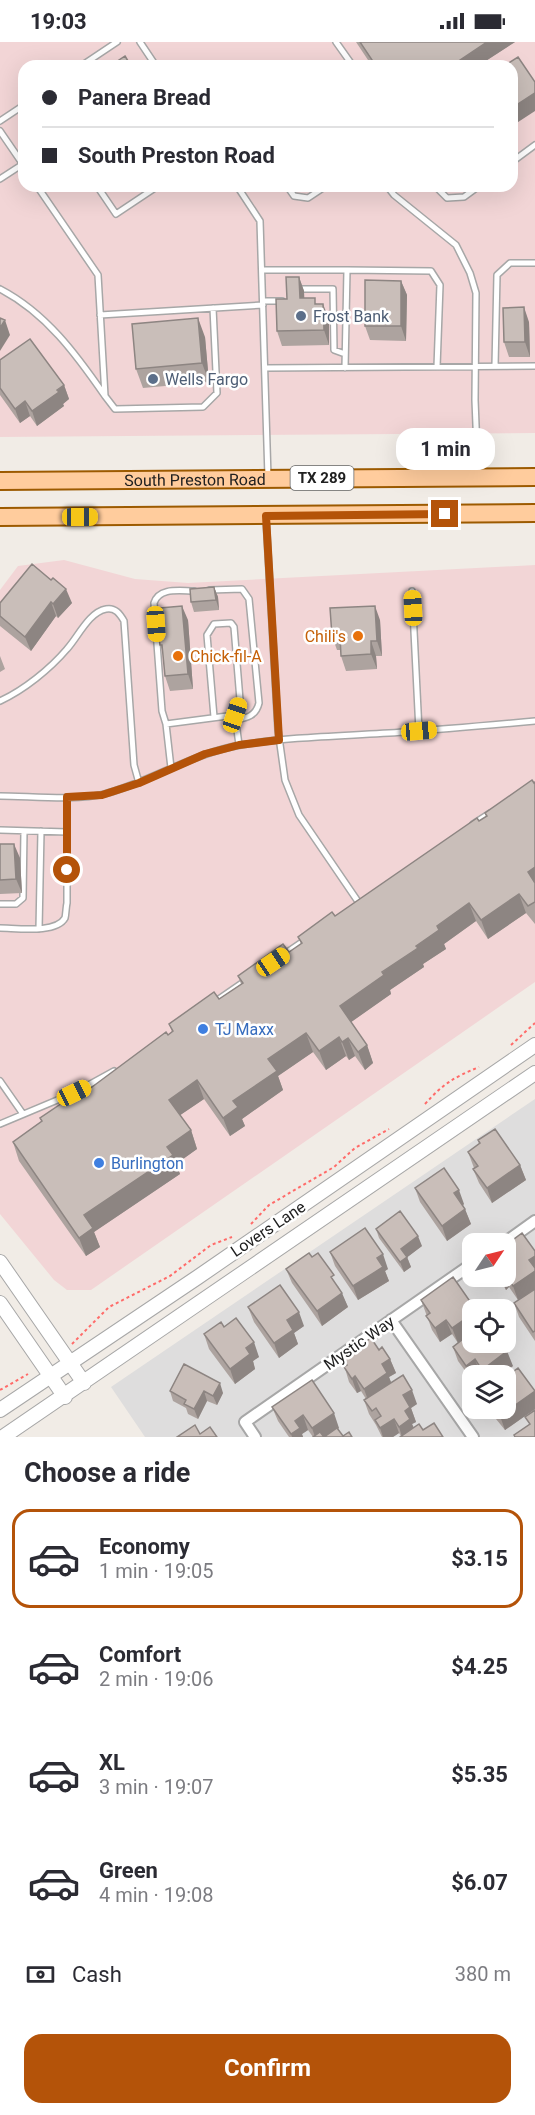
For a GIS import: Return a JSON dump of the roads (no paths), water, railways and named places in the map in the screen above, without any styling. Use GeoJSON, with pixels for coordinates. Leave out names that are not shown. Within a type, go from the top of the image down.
{"type":"FeatureCollection","features":[{"type":"Feature","properties":{"kind":"main road","name":"South Preston Road"},"geometry":{"type":"LineString","coordinates":[[0,480],[535,477]]}},
{"type":"Feature","properties":{"kind":"main road"},"geometry":{"type":"LineString","coordinates":[[0,517],[535,513]]}},
{"type":"Feature","properties":{"kind":"street","name":"Lovers Lane"},"geometry":{"type":"LineString","coordinates":[[0,1410],[535,1046]]}},
{"type":"Feature","properties":{"kind":"street","name":"Lovers Lane"},"geometry":{"type":"LineString","coordinates":[[3,1437],[535,1073]]}},
{"type":"Feature","properties":{"kind":"street"},"geometry":{"type":"LineString","coordinates":[[516,1235],[535,1221]]}},
{"type":"Feature","properties":{"kind":"street"},"geometry":{"type":"LineString","coordinates":[[0,1262],[84,1383]]}},
{"type":"Feature","properties":{"kind":"street","name":"Mystic Way"},"geometry":{"type":"LineString","coordinates":[[255,1437],[245,1422],[462,1271]]}},
{"type":"Feature","properties":{"kind":"street"},"geometry":{"type":"LineString","coordinates":[[0,1303],[64,1396]]}},
{"type":"Feature","properties":{"kind":"street"},"geometry":{"type":"LineString","coordinates":[[391,1320],[473,1437]]}},
{"type":"Feature","properties":{"kind":"lane"},"geometry":{"type":"LineString","coordinates":[[90,60],[117,42]]}},
{"type":"Feature","properties":{"kind":"lane"},"geometry":{"type":"LineString","coordinates":[[141,42],[152,60]]}},
{"type":"Feature","properties":{"kind":"lane"},"geometry":{"type":"LineString","coordinates":[[336,42],[349,60]]}},
{"type":"Feature","properties":{"kind":"lane"},"geometry":{"type":"LineString","coordinates":[[0,121],[18,109]]}},
{"type":"Feature","properties":{"kind":"lane"},"geometry":{"type":"LineString","coordinates":[[0,131],[18,158]]}},
{"type":"Feature","properties":{"kind":"lane"},"geometry":{"type":"LineString","coordinates":[[518,158],[535,145]]}},
{"type":"Feature","properties":{"kind":"lane"},"geometry":{"type":"LineString","coordinates":[[0,180],[18,168]]}},
{"type":"Feature","properties":{"kind":"lane"},"geometry":{"type":"LineString","coordinates":[[41,192],[98,275],[105,396]]}},
{"type":"Feature","properties":{"kind":"lane"},"geometry":{"type":"LineString","coordinates":[[101,192],[116,214],[149,192]]}},
{"type":"Feature","properties":{"kind":"lane"},"geometry":{"type":"LineString","coordinates":[[241,192],[260,221],[268,479]]}},
{"type":"Feature","properties":{"kind":"lane"},"geometry":{"type":"LineString","coordinates":[[291,192],[294,196],[308,198],[317,192]]}},
{"type":"Feature","properties":{"kind":"lane"},"geometry":{"type":"LineString","coordinates":[[392,192],[456,245],[470,273],[476,293],[475,367],[478,477]]}},
{"type":"Feature","properties":{"kind":"lane"},"geometry":{"type":"LineString","coordinates":[[441,192],[447,198],[464,197],[470,192]]}},
{"type":"Feature","properties":{"kind":"lane"},"geometry":{"type":"LineString","coordinates":[[495,366],[497,275],[510,263],[535,263]]}},
{"type":"Feature","properties":{"kind":"lane"},"geometry":{"type":"LineString","coordinates":[[262,270],[431,271],[440,285],[437,367]]}},
{"type":"Feature","properties":{"kind":"lane"},"geometry":{"type":"LineString","coordinates":[[345,368],[347,270]]}},
{"type":"Feature","properties":{"kind":"lane"},"geometry":{"type":"LineString","coordinates":[[0,289],[41,317],[74,352],[115,409],[203,407],[217,393],[213,308]]}},
{"type":"Feature","properties":{"kind":"lane"},"geometry":{"type":"LineString","coordinates":[[289,289],[333,289],[334,350],[345,354]]}},
{"type":"Feature","properties":{"kind":"lane"},"geometry":{"type":"LineString","coordinates":[[314,300],[315,289]]}},
{"type":"Feature","properties":{"kind":"lane"},"geometry":{"type":"LineString","coordinates":[[100,315],[213,308],[288,300]]}},
{"type":"Feature","properties":{"kind":"lane"},"geometry":{"type":"LineString","coordinates":[[264,368],[535,366]]}},
{"type":"Feature","properties":{"kind":"lane"},"geometry":{"type":"LineString","coordinates":[[266,516],[279,740],[285,780],[299,815],[359,903]]}},
{"type":"Feature","properties":{"kind":"lane"},"geometry":{"type":"LineString","coordinates":[[166,724],[214,717],[235,717],[254,714],[257,710],[259,703],[249,599],[242,589],[208,590]]}},
{"type":"Feature","properties":{"kind":"lane"},"geometry":{"type":"LineString","coordinates":[[171,768],[166,724],[162,711],[154,603],[156,596],[162,592],[196,591]]}},
{"type":"Feature","properties":{"kind":"lane"},"geometry":{"type":"LineString","coordinates":[[412,591],[419,731]]}},
{"type":"Feature","properties":{"kind":"lane"},"geometry":{"type":"LineString","coordinates":[[0,701],[44,671],[67,650],[97,613],[113,609],[124,621],[134,765],[139,783]]}},
{"type":"Feature","properties":{"kind":"lane"},"geometry":{"type":"LineString","coordinates":[[214,717],[207,635],[214,624],[231,623],[234,627],[240,700],[235,717],[239,745]]}},
{"type":"Feature","properties":{"kind":"lane"},"geometry":{"type":"LineString","coordinates":[[0,796],[102,795],[139,783],[205,754],[239,745],[279,740],[535,722]]}},
{"type":"Feature","properties":{"kind":"lane"},"geometry":{"type":"LineString","coordinates":[[0,928],[39,929],[57,926],[64,918],[67,903],[67,797]]}},
{"type":"Feature","properties":{"kind":"lane"},"geometry":{"type":"LineString","coordinates":[[467,829],[495,809]]}},
{"type":"Feature","properties":{"kind":"lane"},"geometry":{"type":"LineString","coordinates":[[0,831],[67,832]]}},
{"type":"Feature","properties":{"kind":"lane"},"geometry":{"type":"LineString","coordinates":[[0,904],[16,904],[23,898],[24,831]]}},
{"type":"Feature","properties":{"kind":"lane"},"geometry":{"type":"LineString","coordinates":[[39,929],[41,831]]}},
{"type":"Feature","properties":{"kind":"lane"},"geometry":{"type":"LineString","coordinates":[[350,909],[368,897]]}},
{"type":"Feature","properties":{"kind":"lane"},"geometry":{"type":"LineString","coordinates":[[273,962],[312,935]]}},
{"type":"Feature","properties":{"kind":"lane"},"geometry":{"type":"LineString","coordinates":[[205,1008],[250,977]]}},
{"type":"Feature","properties":{"kind":"lane"},"geometry":{"type":"LineString","coordinates":[[0,1124],[74,1093],[124,1065]]}},
{"type":"Feature","properties":{"kind":"lane"},"geometry":{"type":"LineString","coordinates":[[0,1081],[23,1114]]}},
{"type":"Feature","properties":{"kind":"place","name":"Frost Bank"},"geometry":{"type":"Point","coordinates":[301,316]}},
{"type":"Feature","properties":{"kind":"place","name":"Wells Fargo"},"geometry":{"type":"Point","coordinates":[153,379]}},
{"type":"Feature","properties":{"kind":"place","name":"Chili's"},"geometry":{"type":"Point","coordinates":[358,636]}},
{"type":"Feature","properties":{"kind":"place","name":"Chick-fil-A"},"geometry":{"type":"Point","coordinates":[178,656]}},
{"type":"Feature","properties":{"kind":"place","name":"TJ Maxx"},"geometry":{"type":"Point","coordinates":[203,1029]}},
{"type":"Feature","properties":{"kind":"place","name":"Burlington"},"geometry":{"type":"Point","coordinates":[99,1163]}}]}
